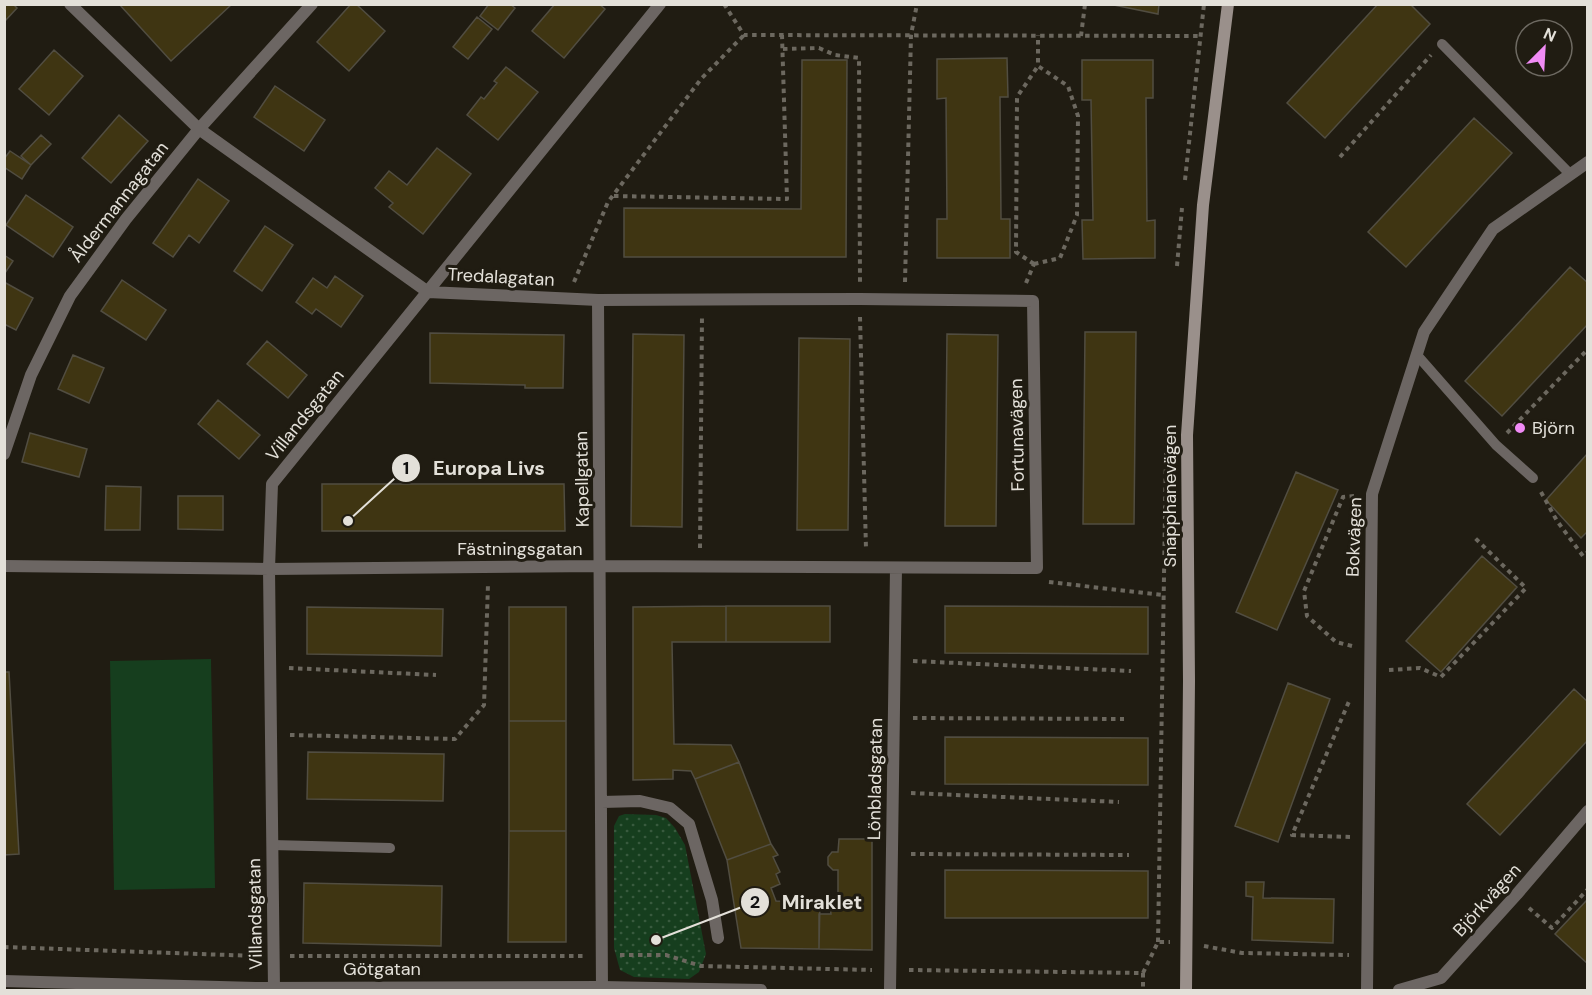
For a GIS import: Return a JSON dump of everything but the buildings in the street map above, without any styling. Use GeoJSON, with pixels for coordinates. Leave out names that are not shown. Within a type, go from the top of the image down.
{"type":"FeatureCollection","features":[{"type":"Feature","properties":{"kind":"main road","name":"Snapphanevägen"},"geometry":{"type":"LineString","coordinates":[[1186,990],[1189,681],[1187,435],[1203,205],[1228,4]]}},
{"type":"Feature","properties":{"kind":"street","name":"Tredalagatan"},"geometry":{"type":"LineString","coordinates":[[70,4],[199,129],[428,292],[598,300],[1034,301]]}},
{"type":"Feature","properties":{"kind":"street","name":"Åldermannagatan"},"geometry":{"type":"LineString","coordinates":[[4,454],[30,375],[70,296],[126,219],[199,129],[312,4]]}},
{"type":"Feature","properties":{"kind":"street","name":"Villandsgatan"},"geometry":{"type":"LineString","coordinates":[[274,988],[269,568],[272,484],[660,4]]}},
{"type":"Feature","properties":{"kind":"street","name":"Bokvägen"},"geometry":{"type":"LineString","coordinates":[[1367,990],[1372,494],[1424,332],[1493,229],[1587,162]]}},
{"type":"Feature","properties":{"kind":"street","name":"Kapellgatan"},"geometry":{"type":"LineString","coordinates":[[598,300],[602,989]]}},
{"type":"Feature","properties":{"kind":"street","name":"Fortunavägen"},"geometry":{"type":"LineString","coordinates":[[1034,301],[1036,568]]}},
{"type":"Feature","properties":{"kind":"street","name":"Fästningsgatan"},"geometry":{"type":"LineString","coordinates":[[4,566],[1036,568]]}},
{"type":"Feature","properties":{"kind":"street","name":"Lönbladsgatan"},"geometry":{"type":"LineString","coordinates":[[890,990],[896,568]]}},
{"type":"Feature","properties":{"kind":"street"},"geometry":{"type":"LineString","coordinates":[[602,802],[640,801],[670,808],[689,824],[712,900],[718,938]]}},
{"type":"Feature","properties":{"kind":"street","name":"Björkvägen"},"geometry":{"type":"LineString","coordinates":[[1399,990],[1441,978],[1516,896],[1587,811]]}},
{"type":"Feature","properties":{"kind":"street","name":"Götgatan"},"geometry":{"type":"LineString","coordinates":[[4,981],[258,989],[761,990]]}},
{"type":"Feature","properties":{"kind":"lane"},"geometry":{"type":"LineString","coordinates":[[1442,44],[1570,174]]}},
{"type":"Feature","properties":{"kind":"lane"},"geometry":{"type":"LineString","coordinates":[[1417,355],[1496,445],[1533,478]]}},
{"type":"Feature","properties":{"kind":"lane"},"geometry":{"type":"LineString","coordinates":[[272,845],[390,848]]}},
{"type":"Feature","properties":{"kind":"path"},"geometry":{"type":"LineString","coordinates":[[724,4],[744,35]]}},
{"type":"Feature","properties":{"kind":"path"},"geometry":{"type":"LineString","coordinates":[[905,300],[911,35],[917,4]]}},
{"type":"Feature","properties":{"kind":"path"},"geometry":{"type":"LineString","coordinates":[[1081,36],[1085,4]]}},
{"type":"Feature","properties":{"kind":"path"},"geometry":{"type":"LineString","coordinates":[[567,298],[608,202],[701,79],[744,35],[1201,36]]}},
{"type":"Feature","properties":{"kind":"path"},"geometry":{"type":"LineString","coordinates":[[614,196],[786,199],[782,35]]}},
{"type":"Feature","properties":{"kind":"path"},"geometry":{"type":"LineString","coordinates":[[1038,35],[1038,66],[1017,97],[1016,252],[1034,264],[1060,258],[1077,215],[1078,116],[1068,86],[1038,66]]}},
{"type":"Feature","properties":{"kind":"path"},"geometry":{"type":"LineString","coordinates":[[1340,157],[1442,44]]}},
{"type":"Feature","properties":{"kind":"path"},"geometry":{"type":"LineString","coordinates":[[783,48],[819,48],[836,55],[858,58],[860,299],[867,568]]}},
{"type":"Feature","properties":{"kind":"path"},"geometry":{"type":"LineString","coordinates":[[700,567],[702,300]]}},
{"type":"Feature","properties":{"kind":"path"},"geometry":{"type":"LineString","coordinates":[[1496,445],[1587,349]]}},
{"type":"Feature","properties":{"kind":"path"},"geometry":{"type":"LineString","coordinates":[[1533,478],[1557,521],[1583,556],[1587,552]]}},
{"type":"Feature","properties":{"kind":"path"},"geometry":{"type":"LineString","coordinates":[[1370,652],[1336,642],[1307,616],[1304,591],[1343,497],[1372,494]]}},
{"type":"Feature","properties":{"kind":"path"},"geometry":{"type":"LineString","coordinates":[[1370,672],[1420,668],[1441,677],[1526,588],[1474,537]]}},
{"type":"Feature","properties":{"kind":"path"},"geometry":{"type":"LineString","coordinates":[[271,734],[455,739],[484,705],[489,567]]}},
{"type":"Feature","properties":{"kind":"path"},"geometry":{"type":"LineString","coordinates":[[1036,568],[1049,582],[1162,594]]}},
{"type":"Feature","properties":{"kind":"path"},"geometry":{"type":"LineString","coordinates":[[894,660],[1131,671]]}},
{"type":"Feature","properties":{"kind":"path"},"geometry":{"type":"LineString","coordinates":[[270,668],[436,675]]}},
{"type":"Feature","properties":{"kind":"path"},"geometry":{"type":"LineString","coordinates":[[1352,695],[1292,835],[1368,838]]}},
{"type":"Feature","properties":{"kind":"path"},"geometry":{"type":"LineString","coordinates":[[894,718],[1124,718]]}},
{"type":"Feature","properties":{"kind":"path"},"geometry":{"type":"LineString","coordinates":[[893,792],[1119,802]]}},
{"type":"Feature","properties":{"kind":"path"},"geometry":{"type":"LineString","coordinates":[[892,854],[1130,855]]}},
{"type":"Feature","properties":{"kind":"path"},"geometry":{"type":"LineString","coordinates":[[1516,896],[1552,928],[1587,889]]}},
{"type":"Feature","properties":{"kind":"path"},"geometry":{"type":"LineString","coordinates":[[1143,990],[1143,973],[1158,942],[1186,942],[1242,953],[1367,956]]}},
{"type":"Feature","properties":{"kind":"path"},"geometry":{"type":"LineString","coordinates":[[4,947],[274,956],[666,955],[701,966],[1143,973]]}},
{"type":"Feature","properties":{"kind":"green space"},"geometry":{"type":"Polygon","coordinates":[[[211,659],[215,888],[114,890],[110,661],[211,659]]]}},
{"type":"Feature","properties":{"kind":"green space"},"geometry":{"type":"Polygon","coordinates":[[[625,814],[656,815],[666,818],[685,845],[706,954],[699,972],[689,979],[634,977],[620,970],[614,948],[614,826],[619,816],[625,814]]]}},
{"type":"Feature","properties":{"kind":"place","name":"Björn"},"geometry":{"type":"Point","coordinates":[1520,428]}},
{"type":"Feature","properties":{"kind":"place","name":"Europa Livs"},"geometry":{"type":"Point","coordinates":[348,521]}},
{"type":"Feature","properties":{"kind":"place","name":"Miraklet"},"geometry":{"type":"Point","coordinates":[656,940]}}]}
